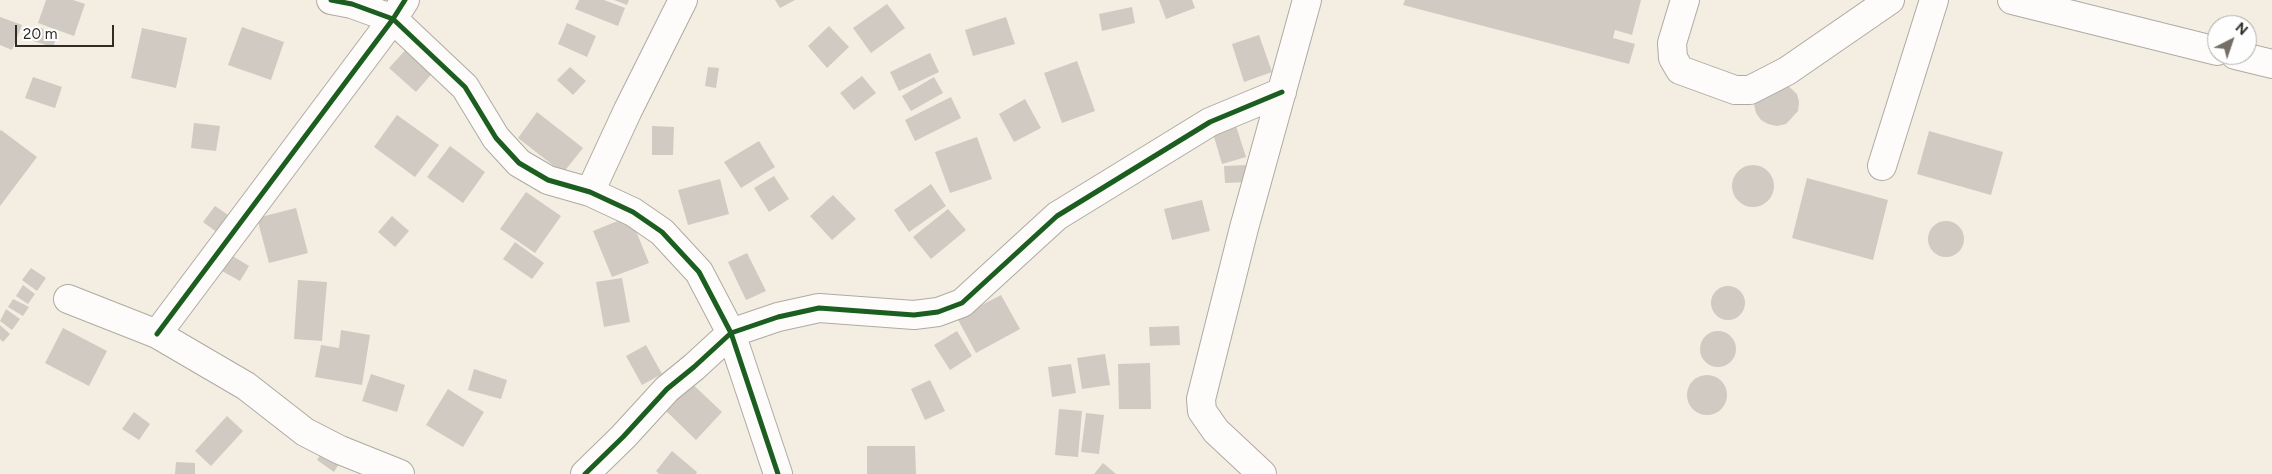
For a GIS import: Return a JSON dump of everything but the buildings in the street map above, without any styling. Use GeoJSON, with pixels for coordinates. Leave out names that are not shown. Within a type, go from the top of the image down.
{"type":"FeatureCollection","features":[{"type":"Feature","properties":{"kind":"street"},"geometry":{"type":"LineString","coordinates":[[331,0],[399,10],[465,87],[496,138],[519,163],[548,180],[590,192],[633,212],[662,232],[699,272],[731,333],[778,474]]}},
{"type":"Feature","properties":{"kind":"street"},"geometry":{"type":"LineString","coordinates":[[590,192],[628,110],[683,0]]}},
{"type":"Feature","properties":{"kind":"street"},"geometry":{"type":"LineString","coordinates":[[1262,474],[1216,431],[1202,411],[1201,399],[1244,228],[1307,0]]}},
{"type":"Feature","properties":{"kind":"street"},"geometry":{"type":"LineString","coordinates":[[1685,0],[1672,43],[1673,58],[1680,70],[1735,90],[1750,90],[1787,71],[1890,0]]}},
{"type":"Feature","properties":{"kind":"street"},"geometry":{"type":"LineString","coordinates":[[1882,166],[1934,0]]}},
{"type":"Feature","properties":{"kind":"street"},"geometry":{"type":"LineString","coordinates":[[2012,0],[2207,49]]}},
{"type":"Feature","properties":{"kind":"street"},"geometry":{"type":"LineString","coordinates":[[158,334],[399,10]]}},
{"type":"Feature","properties":{"kind":"street"},"geometry":{"type":"LineString","coordinates":[[2257,60],[2272,64]]}},
{"type":"Feature","properties":{"kind":"street"},"geometry":{"type":"LineString","coordinates":[[586,474],[623,438],[666,388],[694,367],[731,333],[778,316],[819,308],[914,315],[938,312],[962,303],[1057,216],[1210,122],[1282,92]]}},
{"type":"Feature","properties":{"kind":"street"},"geometry":{"type":"LineString","coordinates":[[68,299],[158,334],[246,386],[305,432],[340,450],[400,474]]}},
{"type":"Feature","properties":{"kind":"cycle path"},"geometry":{"type":"LineString","coordinates":[[331,0],[352,4],[393,19],[465,87],[496,138],[519,163],[548,180],[590,192],[633,212],[662,232],[699,272],[731,333],[778,474]]}},
{"type":"Feature","properties":{"kind":"cycle path"},"geometry":{"type":"LineString","coordinates":[[157,334],[393,19],[405,0]]}},
{"type":"Feature","properties":{"kind":"cycle path"},"geometry":{"type":"LineString","coordinates":[[585,474],[623,437],[667,389],[731,333],[778,317],[819,308],[914,315],[938,312],[962,303],[1057,216],[1210,122],[1282,92]]}}]}
